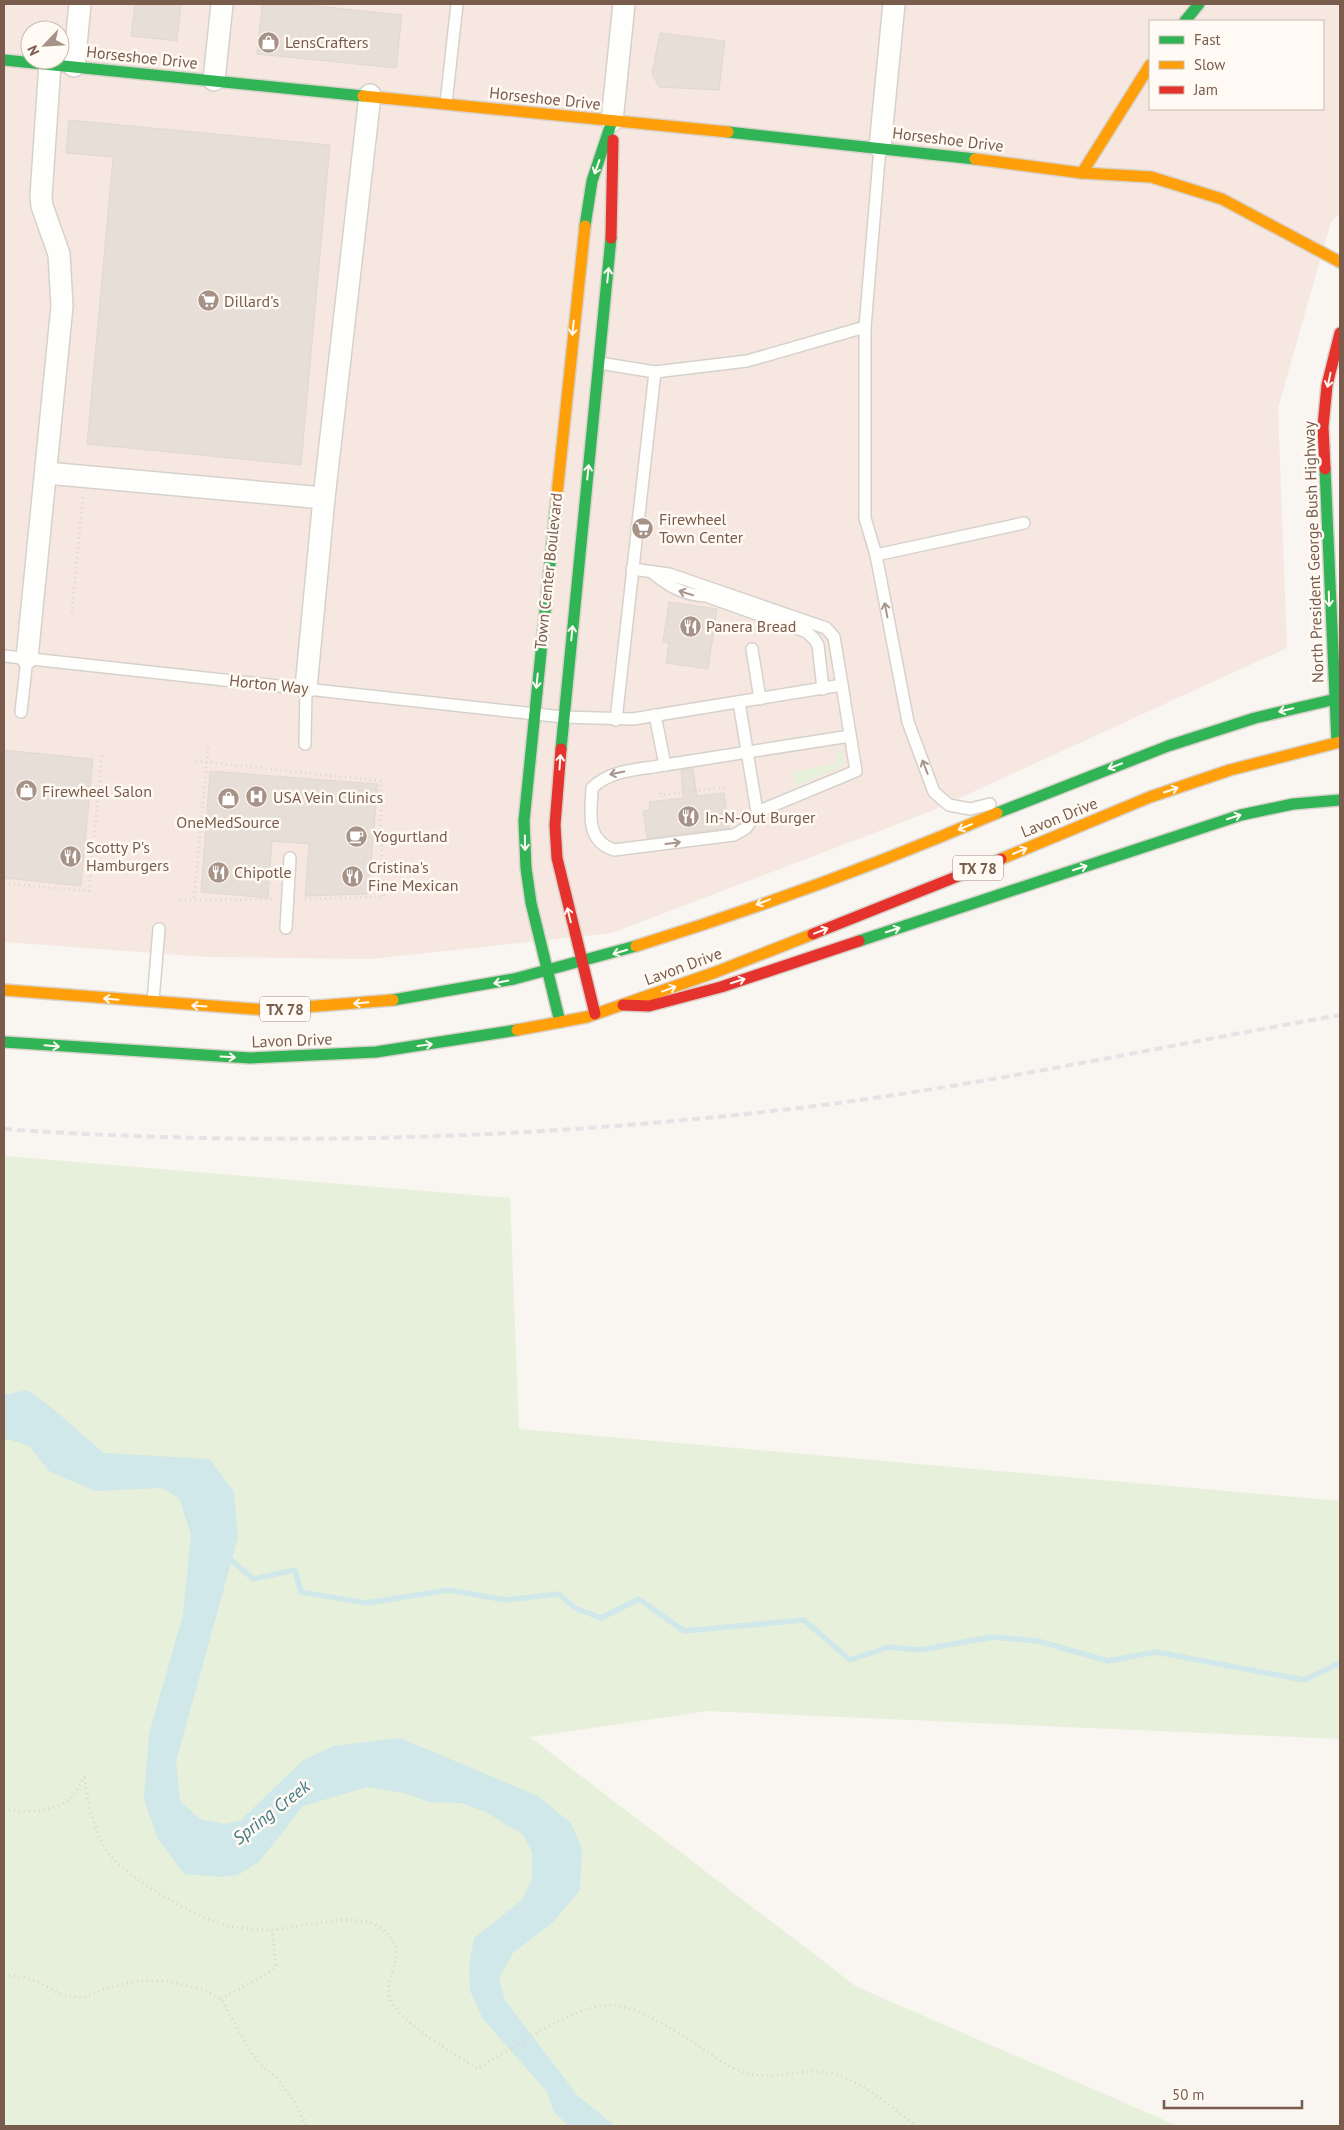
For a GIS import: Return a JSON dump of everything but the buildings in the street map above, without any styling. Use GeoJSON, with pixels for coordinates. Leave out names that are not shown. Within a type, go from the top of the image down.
{"type":"FeatureCollection","features":[{"type":"Feature","properties":{"kind":"main road"},"geometry":{"type":"LineString","coordinates":[[1186,20],[1199,4]]}},
{"type":"Feature","properties":{"kind":"main road","name":"Horseshoe Drive"},"geometry":{"type":"LineString","coordinates":[[4,60],[20,61]]}},
{"type":"Feature","properties":{"kind":"main road","name":"Horseshoe Drive"},"geometry":{"type":"LineString","coordinates":[[70,66],[880,147],[1082,173],[1151,177],[1222,199],[1340,262]]}},
{"type":"Feature","properties":{"kind":"main road"},"geometry":{"type":"LineString","coordinates":[[1082,173],[1149,67]]}},
{"type":"Feature","properties":{"kind":"main road","name":"Town Center Boulevard"},"geometry":{"type":"LineString","coordinates":[[595,1014],[581,963],[557,858],[556,826],[564,717],[611,244],[612,121]]}},
{"type":"Feature","properties":{"kind":"main road","name":"Town Center Boulevard"},"geometry":{"type":"LineString","coordinates":[[560,1022],[549,971],[535,921],[526,868],[524,821],[583,242],[592,181],[612,121]]}},
{"type":"Feature","properties":{"kind":"main road","name":"North President George Bush Highway"},"geometry":{"type":"LineString","coordinates":[[1338,742],[1323,427],[1327,384],[1340,332]]}},
{"type":"Feature","properties":{"kind":"main road","name":"Lavon Drive"},"geometry":{"type":"LineString","coordinates":[[4,990],[152,1003],[266,1010],[410,999],[549,971],[716,922],[773,899],[904,853],[1070,784],[1209,732],[1255,718],[1337,698]]}},
{"type":"Feature","properties":{"kind":"main road","name":"Lavon Drive"},"geometry":{"type":"LineString","coordinates":[[4,1042],[250,1058],[376,1052],[468,1039],[560,1022],[623,1006],[926,890],[1150,797],[1230,770],[1338,742]]}},
{"type":"Feature","properties":{"kind":"main road"},"geometry":{"type":"LineString","coordinates":[[623,1006],[649,1006],[721,987],[1241,815],[1293,804],[1340,800]]}},
{"type":"Feature","properties":{"kind":"street"},"geometry":{"type":"LineString","coordinates":[[74,66],[80,4]]}},
{"type":"Feature","properties":{"kind":"street"},"geometry":{"type":"LineString","coordinates":[[214,80],[222,4]]}},
{"type":"Feature","properties":{"kind":"street","name":"Town Center Boulevard"},"geometry":{"type":"LineString","coordinates":[[612,121],[624,4]]}},
{"type":"Feature","properties":{"kind":"street"},"geometry":{"type":"LineString","coordinates":[[880,147],[894,4]]}},
{"type":"Feature","properties":{"kind":"street"},"geometry":{"type":"LineString","coordinates":[[27,658],[62,306],[59,254],[42,206],[41,196],[50,70]]}},
{"type":"Feature","properties":{"kind":"street"},"geometry":{"type":"LineString","coordinates":[[306,688],[324,498],[370,95]]}},
{"type":"Feature","properties":{"kind":"street"},"geometry":{"type":"LineString","coordinates":[[46,473],[324,498]]}},
{"type":"Feature","properties":{"kind":"lane"},"geometry":{"type":"LineString","coordinates":[[446,103],[457,4]]}},
{"type":"Feature","properties":{"kind":"lane"},"geometry":{"type":"LineString","coordinates":[[880,147],[865,327],[865,518],[876,555],[908,722],[934,792],[949,805],[970,809],[1070,784]]}},
{"type":"Feature","properties":{"kind":"lane"},"geometry":{"type":"LineString","coordinates":[[599,363],[655,372],[747,360],[865,327]]}},
{"type":"Feature","properties":{"kind":"lane"},"geometry":{"type":"LineString","coordinates":[[616,720],[655,372]]}},
{"type":"Feature","properties":{"kind":"lane"},"geometry":{"type":"LineString","coordinates":[[876,555],[1024,523]]}},
{"type":"Feature","properties":{"kind":"lane"},"geometry":{"type":"LineString","coordinates":[[632,569],[669,574],[826,628],[834,637],[856,771],[757,812],[746,828],[734,835],[614,850],[602,846],[594,835],[591,812],[592,788],[601,779],[611,774],[850,736]]}},
{"type":"Feature","properties":{"kind":"lane"},"geometry":{"type":"LineString","coordinates":[[653,573],[670,587],[689,595],[706,596],[806,632],[818,645],[823,689]]}},
{"type":"Feature","properties":{"kind":"lane"},"geometry":{"type":"LineString","coordinates":[[752,649],[760,699]]}},
{"type":"Feature","properties":{"kind":"lane","name":"Horton Way"},"geometry":{"type":"LineString","coordinates":[[4,656],[534,712],[564,717],[616,720],[655,716],[842,685]]}},
{"type":"Feature","properties":{"kind":"lane"},"geometry":{"type":"LineString","coordinates":[[21,712],[27,658]]}},
{"type":"Feature","properties":{"kind":"lane"},"geometry":{"type":"LineString","coordinates":[[305,744],[306,688]]}},
{"type":"Feature","properties":{"kind":"lane"},"geometry":{"type":"LineString","coordinates":[[739,702],[757,812]]}},
{"type":"Feature","properties":{"kind":"lane"},"geometry":{"type":"LineString","coordinates":[[655,716],[665,765]]}},
{"type":"Feature","properties":{"kind":"lane"},"geometry":{"type":"LineString","coordinates":[[286,928],[290,858]]}},
{"type":"Feature","properties":{"kind":"lane"},"geometry":{"type":"LineString","coordinates":[[152,1003],[159,929]]}},
{"type":"Feature","properties":{"kind":"path"},"geometry":{"type":"LineString","coordinates":[[72,613],[83,492]]}},
{"type":"Feature","properties":{"kind":"path"},"geometry":{"type":"LineString","coordinates":[[194,900],[208,747]]}},
{"type":"Feature","properties":{"kind":"path"},"geometry":{"type":"LineString","coordinates":[[4,882],[90,891],[102,752]]}},
{"type":"Feature","properties":{"kind":"path"},"geometry":{"type":"LineString","coordinates":[[180,900],[384,897],[381,781],[196,761]]}},
{"type":"Feature","properties":{"kind":"path"},"geometry":{"type":"LineString","coordinates":[[661,793],[661,795],[726,787]]}},
{"type":"Feature","properties":{"kind":"path"},"geometry":{"type":"LineString","coordinates":[[4,1809],[14,1811],[47,1810],[70,1798],[86,1775],[85,1792],[94,1822],[108,1853],[132,1875],[195,1913],[218,1923],[239,1928],[272,1930],[353,1919],[370,1922],[384,1930],[395,1946],[397,1960],[391,1981],[390,1998],[399,2015],[477,2069],[570,2016],[590,2007],[611,2005],[633,2011],[682,2035],[740,2071],[757,2076],[829,2073],[856,2083],[916,2126]]}},
{"type":"Feature","properties":{"kind":"path"},"geometry":{"type":"LineString","coordinates":[[221,1999],[268,1973],[276,1965],[272,1930]]}},
{"type":"Feature","properties":{"kind":"path"},"geometry":{"type":"LineString","coordinates":[[4,1975],[18,1976],[36,1981],[60,1994],[82,1998],[105,1989],[135,1981],[168,1981],[202,1989],[221,1999],[249,2050],[261,2065],[277,2078],[295,2102],[307,2126]]}},
{"type":"Feature","properties":{"kind":"shaded area","name":"Firewheel Town Center"},"geometry":{"type":"Polygon","coordinates":[[[4,4],[1340,4],[1340,213],[1331,222],[1278,408],[1287,648],[929,812],[612,933],[372,959],[207,957],[4,942],[4,4]]]}},
{"type":"Feature","properties":{"kind":"green space"},"geometry":{"type":"Polygon","coordinates":[[[839,749],[844,758],[844,766],[796,786],[793,772],[837,763],[836,751],[839,749]]]}},
{"type":"Feature","properties":{"kind":"green space"},"geometry":{"type":"Polygon","coordinates":[[[4,1156],[510,1198],[519,1429],[1340,1501],[1340,1739],[708,1711],[530,1737],[857,1987],[1178,2126],[4,2126],[4,1156]]]}},
{"type":"Feature","properties":{"kind":"water","name":"Spring Creek"},"geometry":{"type":"Polygon","coordinates":[[[27,1390],[52,1408],[104,1453],[210,1459],[234,1492],[238,1537],[176,1762],[180,1801],[200,1819],[225,1824],[240,1821],[302,1761],[333,1746],[400,1738],[538,1796],[571,1823],[582,1848],[580,1890],[553,1922],[513,1953],[499,1979],[505,2000],[578,2096],[615,2126],[569,2126],[554,2112],[547,2092],[483,2019],[470,1991],[469,1967],[474,1938],[522,1900],[532,1879],[532,1852],[523,1835],[486,1812],[461,1803],[429,1802],[404,1793],[368,1787],[303,1806],[259,1862],[238,1875],[222,1877],[184,1874],[158,1839],[144,1800],[149,1734],[183,1615],[191,1534],[179,1498],[162,1488],[96,1491],[50,1472],[29,1446],[8,1439],[4,1441],[4,1395],[27,1390]]]}},
{"type":"Feature","properties":{"kind":"waterway"},"geometry":{"type":"LineString","coordinates":[[227,1556],[253,1579],[295,1570],[301,1592],[367,1603],[448,1590],[506,1600],[559,1594],[575,1608],[601,1618],[639,1599],[684,1631],[804,1620],[850,1660],[889,1647],[920,1650],[992,1637],[1038,1641],[1108,1661],[1156,1652],[1304,1680],[1340,1663]]}},
{"type":"Feature","properties":{"kind":"railway"},"geometry":{"type":"LineString","coordinates":[[4,1129],[104,1135],[305,1139],[406,1137],[607,1127],[807,1107],[941,1088],[1340,1015]]}},
{"type":"Feature","properties":{"kind":"traffic: fast"},"geometry":{"type":"LineString","coordinates":[[1186,20],[1199,4]]}},
{"type":"Feature","properties":{"kind":"traffic: fast"},"geometry":{"type":"LineString","coordinates":[[4,60],[363,96]]}},
{"type":"Feature","properties":{"kind":"traffic: fast"},"geometry":{"type":"LineString","coordinates":[[585,226],[592,181],[612,121]]}},
{"type":"Feature","properties":{"kind":"traffic: fast"},"geometry":{"type":"LineString","coordinates":[[728,132],[975,159]]}},
{"type":"Feature","properties":{"kind":"traffic: fast"},"geometry":{"type":"LineString","coordinates":[[561,749],[611,238]]}},
{"type":"Feature","properties":{"kind":"traffic: fast"},"geometry":{"type":"LineString","coordinates":[[1325,469],[1337,742]]}},
{"type":"Feature","properties":{"kind":"traffic: fast"},"geometry":{"type":"LineString","coordinates":[[556,504],[524,821],[526,868],[531,903],[560,1022]]}},
{"type":"Feature","properties":{"kind":"traffic: fast"},"geometry":{"type":"LineString","coordinates":[[997,813],[1168,746],[1255,718],[1340,698]]}},
{"type":"Feature","properties":{"kind":"traffic: fast"},"geometry":{"type":"LineString","coordinates":[[859,941],[1241,815],[1293,804],[1340,800]]}},
{"type":"Feature","properties":{"kind":"traffic: fast"},"geometry":{"type":"LineString","coordinates":[[393,1000],[514,979],[636,946]]}},
{"type":"Feature","properties":{"kind":"traffic: fast"},"geometry":{"type":"LineString","coordinates":[[4,1042],[250,1058],[376,1052],[517,1030]]}},
{"type":"Feature","properties":{"kind":"traffic: slow"},"geometry":{"type":"LineString","coordinates":[[1082,173],[1149,67]]}},
{"type":"Feature","properties":{"kind":"traffic: slow"},"geometry":{"type":"LineString","coordinates":[[363,96],[728,132]]}},
{"type":"Feature","properties":{"kind":"traffic: slow"},"geometry":{"type":"LineString","coordinates":[[975,159],[1082,173],[1151,177],[1222,199],[1340,262]]}},
{"type":"Feature","properties":{"kind":"traffic: slow"},"geometry":{"type":"LineString","coordinates":[[556,504],[585,226]]}},
{"type":"Feature","properties":{"kind":"traffic: slow"},"geometry":{"type":"LineString","coordinates":[[1001,859],[1150,797],[1230,770],[1340,742]]}},
{"type":"Feature","properties":{"kind":"traffic: slow"},"geometry":{"type":"LineString","coordinates":[[636,946],[818,884],[908,850],[997,813]]}},
{"type":"Feature","properties":{"kind":"traffic: slow"},"geometry":{"type":"LineString","coordinates":[[517,1030],[587,1017],[716,972],[813,934]]}},
{"type":"Feature","properties":{"kind":"traffic: slow"},"geometry":{"type":"LineString","coordinates":[[4,990],[266,1010],[393,1000]]}},
{"type":"Feature","properties":{"kind":"traffic: jam"},"geometry":{"type":"LineString","coordinates":[[611,238],[613,140]]}},
{"type":"Feature","properties":{"kind":"traffic: jam"},"geometry":{"type":"LineString","coordinates":[[1325,469],[1323,427],[1327,385],[1340,333]]}},
{"type":"Feature","properties":{"kind":"traffic: jam"},"geometry":{"type":"LineString","coordinates":[[561,749],[555,825],[557,858],[595,1014]]}},
{"type":"Feature","properties":{"kind":"traffic: jam"},"geometry":{"type":"LineString","coordinates":[[813,934],[1001,859]]}},
{"type":"Feature","properties":{"kind":"traffic: jam"},"geometry":{"type":"LineString","coordinates":[[623,1005],[649,1006],[721,987],[859,941]]}},
{"type":"Feature","properties":{"kind":"place","name":"LensCrafters"},"geometry":{"type":"Point","coordinates":[269,42]}},
{"type":"Feature","properties":{"kind":"place","name":"Dillard's"},"geometry":{"type":"Point","coordinates":[208,301]}},
{"type":"Feature","properties":{"kind":"place","name":"Firewheel Town Center"},"geometry":{"type":"Point","coordinates":[643,528]}},
{"type":"Feature","properties":{"kind":"place","name":"Panera Bread"},"geometry":{"type":"Point","coordinates":[690,626]}},
{"type":"Feature","properties":{"kind":"place","name":"Firewheel Salon"},"geometry":{"type":"Point","coordinates":[26,791]}},
{"type":"Feature","properties":{"kind":"place","name":"USA Vein Clinics"},"geometry":{"type":"Point","coordinates":[257,797]}},
{"type":"Feature","properties":{"kind":"place","name":"OneMedSource"},"geometry":{"type":"Point","coordinates":[228,798]}},
{"type":"Feature","properties":{"kind":"place","name":"In-N-Out Burger"},"geometry":{"type":"Point","coordinates":[689,817]}},
{"type":"Feature","properties":{"kind":"place","name":"Yogurtland"},"geometry":{"type":"Point","coordinates":[357,836]}},
{"type":"Feature","properties":{"kind":"place","name":"Scotty P's Hamburgers"},"geometry":{"type":"Point","coordinates":[70,856]}},
{"type":"Feature","properties":{"kind":"place","name":"Chipotle"},"geometry":{"type":"Point","coordinates":[218,872]}},
{"type":"Feature","properties":{"kind":"place","name":"Cristina's Fine Mexican"},"geometry":{"type":"Point","coordinates":[352,876]}}]}
